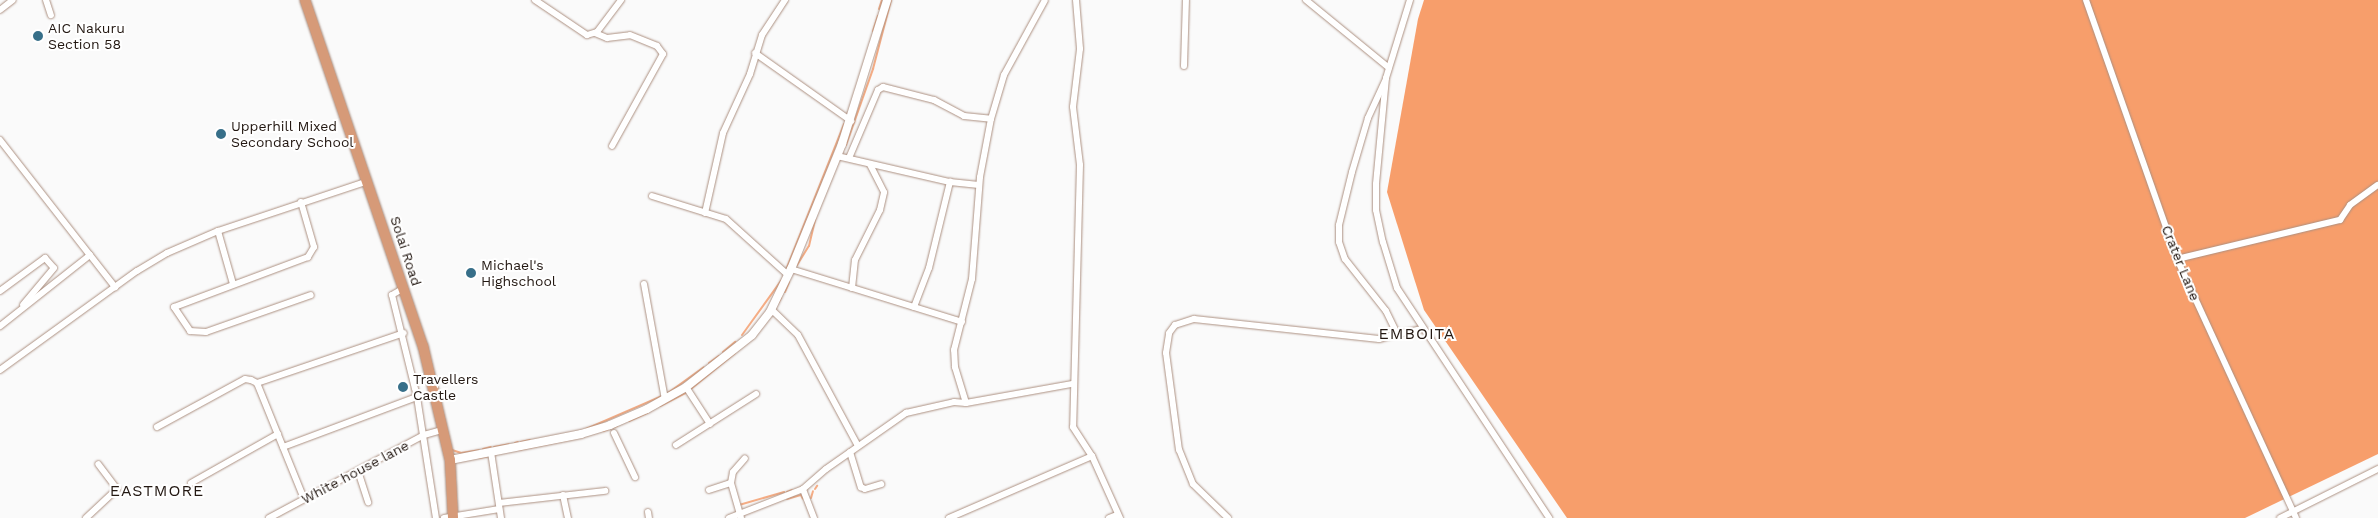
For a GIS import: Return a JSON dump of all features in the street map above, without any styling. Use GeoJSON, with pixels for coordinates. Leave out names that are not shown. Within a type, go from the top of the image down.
{"type":"FeatureCollection","features":[{"type":"Feature","properties":{"kind":"highway","name":"Solai Road"},"geometry":{"type":"LineString","coordinates":[[305,0],[368,180],[423,346],[450,460],[450,517]]}},
{"type":"Feature","properties":{"kind":"street"},"geometry":{"type":"LineString","coordinates":[[0,10],[13,0]]}},
{"type":"Feature","properties":{"kind":"street"},"geometry":{"type":"LineString","coordinates":[[46,0],[51,15]]}},
{"type":"Feature","properties":{"kind":"street"},"geometry":{"type":"LineString","coordinates":[[534,0],[583,34],[595,33],[607,38],[630,35],[657,46],[663,54],[612,146]]}},
{"type":"Feature","properties":{"kind":"street"},"geometry":{"type":"LineString","coordinates":[[595,33],[620,0]]}},
{"type":"Feature","properties":{"kind":"street"},"geometry":{"type":"LineString","coordinates":[[705,213],[723,133],[750,74],[762,35],[785,0]]}},
{"type":"Feature","properties":{"kind":"street"},"geometry":{"type":"LineString","coordinates":[[450,460],[580,434],[610,425],[665,399],[686,386],[752,335],[771,309],[790,272],[837,156],[851,121],[887,0]]}},
{"type":"Feature","properties":{"kind":"street"},"geometry":{"type":"LineString","coordinates":[[966,403],[955,367],[954,350],[972,279],[980,185],[991,119],[1004,75],[1045,0]]}},
{"type":"Feature","properties":{"kind":"street"},"geometry":{"type":"LineString","coordinates":[[1076,0],[1080,49],[1073,107],[1080,165],[1072,384],[1073,426],[1092,456],[1118,516],[1109,518]]}},
{"type":"Feature","properties":{"kind":"street"},"geometry":{"type":"LineString","coordinates":[[1184,66],[1186,0]]}},
{"type":"Feature","properties":{"kind":"street"},"geometry":{"type":"LineString","coordinates":[[1306,0],[1389,68]]}},
{"type":"Feature","properties":{"kind":"street"},"geometry":{"type":"LineString","coordinates":[[1398,334],[1386,311],[1345,259],[1339,242],[1339,225],[1368,118],[1386,78],[1410,0]]}},
{"type":"Feature","properties":{"kind":"street","name":"Crater Lane"},"geometry":{"type":"LineString","coordinates":[[2086,0],[2177,259],[2295,515]]}},
{"type":"Feature","properties":{"kind":"street"},"geometry":{"type":"LineString","coordinates":[[755,53],[851,121]]}},
{"type":"Feature","properties":{"kind":"street"},"geometry":{"type":"LineString","coordinates":[[1386,78],[1376,210],[1397,288],[1549,518]]}},
{"type":"Feature","properties":{"kind":"street"},"geometry":{"type":"LineString","coordinates":[[849,158],[878,90],[883,86],[934,100],[964,116],[991,119]]}},
{"type":"Feature","properties":{"kind":"street"},"geometry":{"type":"LineString","coordinates":[[0,140],[115,286]]}},
{"type":"Feature","properties":{"kind":"street"},"geometry":{"type":"LineString","coordinates":[[837,156],[950,182],[980,185]]}},
{"type":"Feature","properties":{"kind":"street"},"geometry":{"type":"LineString","coordinates":[[852,288],[855,260],[880,210],[884,192],[870,164]]}},
{"type":"Feature","properties":{"kind":"street"},"geometry":{"type":"LineString","coordinates":[[0,370],[115,286],[166,253],[218,230],[368,180]]}},
{"type":"Feature","properties":{"kind":"street"},"geometry":{"type":"LineString","coordinates":[[914,307],[929,268],[950,182]]}},
{"type":"Feature","properties":{"kind":"street"},"geometry":{"type":"LineString","coordinates":[[2177,259],[2340,220],[2350,206],[2378,185]]}},
{"type":"Feature","properties":{"kind":"street"},"geometry":{"type":"LineString","coordinates":[[652,196],[726,220],[790,272],[852,288],[962,322]]}},
{"type":"Feature","properties":{"kind":"street"},"geometry":{"type":"LineString","coordinates":[[300,202],[314,247],[312,253],[176,304],[175,312],[190,331],[206,332],[311,295]]}},
{"type":"Feature","properties":{"kind":"street"},"geometry":{"type":"LineString","coordinates":[[218,230],[233,284]]}},
{"type":"Feature","properties":{"kind":"street"},"geometry":{"type":"LineString","coordinates":[[0,326],[90,254]]}},
{"type":"Feature","properties":{"kind":"street"},"geometry":{"type":"LineString","coordinates":[[0,291],[42,258],[54,268],[14,315]]}},
{"type":"Feature","properties":{"kind":"street"},"geometry":{"type":"LineString","coordinates":[[644,284],[665,399]]}},
{"type":"Feature","properties":{"kind":"street"},"geometry":{"type":"LineString","coordinates":[[404,288],[392,295],[404,333],[417,397],[436,518]]}},
{"type":"Feature","properties":{"kind":"street"},"geometry":{"type":"LineString","coordinates":[[771,309],[798,335],[858,446]]}},
{"type":"Feature","properties":{"kind":"street"},"geometry":{"type":"LineString","coordinates":[[1228,518],[1193,484],[1179,450],[1166,353],[1169,333],[1175,325],[1194,319],[1379,339],[1423,329]]}},
{"type":"Feature","properties":{"kind":"street"},"geometry":{"type":"LineString","coordinates":[[157,427],[245,379],[256,383],[404,333]]}},
{"type":"Feature","properties":{"kind":"street"},"geometry":{"type":"LineString","coordinates":[[256,383],[304,499]]}},
{"type":"Feature","properties":{"kind":"street"},"geometry":{"type":"LineString","coordinates":[[729,518],[803,488],[906,412],[954,402],[966,403],[1072,384]]}},
{"type":"Feature","properties":{"kind":"street"},"geometry":{"type":"LineString","coordinates":[[686,386],[710,424]]}},
{"type":"Feature","properties":{"kind":"street"},"geometry":{"type":"LineString","coordinates":[[676,445],[756,394]]}},
{"type":"Feature","properties":{"kind":"street"},"geometry":{"type":"LineString","coordinates":[[284,447],[417,397]]}},
{"type":"Feature","properties":{"kind":"street","name":"White house lane"},"geometry":{"type":"LineString","coordinates":[[269,518],[424,435],[442,430]]}},
{"type":"Feature","properties":{"kind":"street"},"geometry":{"type":"LineString","coordinates":[[614,433],[635,476]]}},
{"type":"Feature","properties":{"kind":"street"},"geometry":{"type":"LineString","coordinates":[[192,484],[278,434]]}},
{"type":"Feature","properties":{"kind":"street"},"geometry":{"type":"LineString","coordinates":[[491,452],[501,518]]}},
{"type":"Feature","properties":{"kind":"street"},"geometry":{"type":"LineString","coordinates":[[850,452],[863,489],[880,484]]}},
{"type":"Feature","properties":{"kind":"street"},"geometry":{"type":"LineString","coordinates":[[948,518],[1092,456]]}},
{"type":"Feature","properties":{"kind":"street"},"geometry":{"type":"LineString","coordinates":[[740,515],[731,483],[733,472],[745,458]]}},
{"type":"Feature","properties":{"kind":"street"},"geometry":{"type":"LineString","coordinates":[[86,518],[117,489],[98,464]]}},
{"type":"Feature","properties":{"kind":"street"},"geometry":{"type":"LineString","coordinates":[[2280,518],[2295,515],[2378,469]]}},
{"type":"Feature","properties":{"kind":"street"},"geometry":{"type":"LineString","coordinates":[[358,471],[368,502]]}},
{"type":"Feature","properties":{"kind":"street"},"geometry":{"type":"LineString","coordinates":[[709,490],[731,483]]}},
{"type":"Feature","properties":{"kind":"street"},"geometry":{"type":"LineString","coordinates":[[803,488],[814,518]]}},
{"type":"Feature","properties":{"kind":"street"},"geometry":{"type":"LineString","coordinates":[[450,517],[563,495],[605,491]]}},
{"type":"Feature","properties":{"kind":"street"},"geometry":{"type":"LineString","coordinates":[[563,495],[568,518]]}},
{"type":"Feature","properties":{"kind":"shaded area"},"geometry":{"type":"Polygon","coordinates":[[[1424,0],[2378,0],[2378,454],[2245,518],[1567,518],[1424,310],[1387,192],[1418,19],[1424,0]]]}},
{"type":"Feature","properties":{"kind":"waterway"},"geometry":{"type":"LineString","coordinates":[[879,9],[882,0]]}},
{"type":"Feature","properties":{"kind":"waterway"},"geometry":{"type":"LineString","coordinates":[[846,145],[873,69],[891,0]]}},
{"type":"Feature","properties":{"kind":"waterway"},"geometry":{"type":"LineString","coordinates":[[873,31],[878,16]]}},
{"type":"Feature","properties":{"kind":"waterway"},"geometry":{"type":"LineString","coordinates":[[786,270],[844,124]]}},
{"type":"Feature","properties":{"kind":"waterway"},"geometry":{"type":"LineString","coordinates":[[797,265],[809,246],[815,219]]}},
{"type":"Feature","properties":{"kind":"waterway"},"geometry":{"type":"LineString","coordinates":[[742,335],[781,281]]}},
{"type":"Feature","properties":{"kind":"waterway"},"geometry":{"type":"LineString","coordinates":[[785,292],[789,282]]}},
{"type":"Feature","properties":{"kind":"waterway"},"geometry":{"type":"LineString","coordinates":[[778,303],[781,298]]}},
{"type":"Feature","properties":{"kind":"waterway"},"geometry":{"type":"LineString","coordinates":[[723,352],[735,342]]}},
{"type":"Feature","properties":{"kind":"waterway"},"geometry":{"type":"LineString","coordinates":[[692,388],[735,353]]}},
{"type":"Feature","properties":{"kind":"waterway"},"geometry":{"type":"LineString","coordinates":[[709,363],[719,356]]}},
{"type":"Feature","properties":{"kind":"waterway"},"geometry":{"type":"LineString","coordinates":[[668,393],[704,367]]}},
{"type":"Feature","properties":{"kind":"waterway"},"geometry":{"type":"LineString","coordinates":[[660,406],[687,392]]}},
{"type":"Feature","properties":{"kind":"waterway"},"geometry":{"type":"LineString","coordinates":[[586,429],[662,396]]}},
{"type":"Feature","properties":{"kind":"waterway"},"geometry":{"type":"LineString","coordinates":[[629,421],[647,413]]}},
{"type":"Feature","properties":{"kind":"waterway"},"geometry":{"type":"LineString","coordinates":[[603,431],[617,426]]}},
{"type":"Feature","properties":{"kind":"waterway"},"geometry":{"type":"LineString","coordinates":[[518,450],[582,437]]}},
{"type":"Feature","properties":{"kind":"waterway"},"geometry":{"type":"LineString","coordinates":[[521,442],[530,440]]}},
{"type":"Feature","properties":{"kind":"waterway"},"geometry":{"type":"LineString","coordinates":[[494,447],[509,444]]}},
{"type":"Feature","properties":{"kind":"waterway"},"geometry":{"type":"LineString","coordinates":[[483,449],[491,447]]}},
{"type":"Feature","properties":{"kind":"waterway"},"geometry":{"type":"LineString","coordinates":[[452,450],[461,453],[479,450]]}},
{"type":"Feature","properties":{"kind":"waterway"},"geometry":{"type":"LineString","coordinates":[[479,458],[489,456]]}},
{"type":"Feature","properties":{"kind":"waterway"},"geometry":{"type":"LineString","coordinates":[[787,492],[792,490]]}},
{"type":"Feature","properties":{"kind":"waterway"},"geometry":{"type":"LineString","coordinates":[[811,498],[813,491]]}},
{"type":"Feature","properties":{"kind":"waterway"},"geometry":{"type":"LineString","coordinates":[[739,505],[784,492]]}},
{"type":"Feature","properties":{"kind":"waterway"},"geometry":{"type":"LineString","coordinates":[[787,499],[801,495],[803,499]]}},
{"type":"Feature","properties":{"kind":"place","name":"AIC Nakuru Section 58"},"geometry":{"type":"Point","coordinates":[38,36]}},
{"type":"Feature","properties":{"kind":"place","name":"Upperhill Mixed Secondary School"},"geometry":{"type":"Point","coordinates":[221,134]}},
{"type":"Feature","properties":{"kind":"place","name":"Michael's Highschool"},"geometry":{"type":"Point","coordinates":[471,273]}},
{"type":"Feature","properties":{"kind":"place","name":"Travellers Castle"},"geometry":{"type":"Point","coordinates":[403,387]}},
{"type":"Feature","properties":{"kind":"district","name":"EMBOITA"},"geometry":{"type":"Point","coordinates":[1417,334]}},
{"type":"Feature","properties":{"kind":"district","name":"EASTMORE"},"geometry":{"type":"Point","coordinates":[157,491]}}]}
